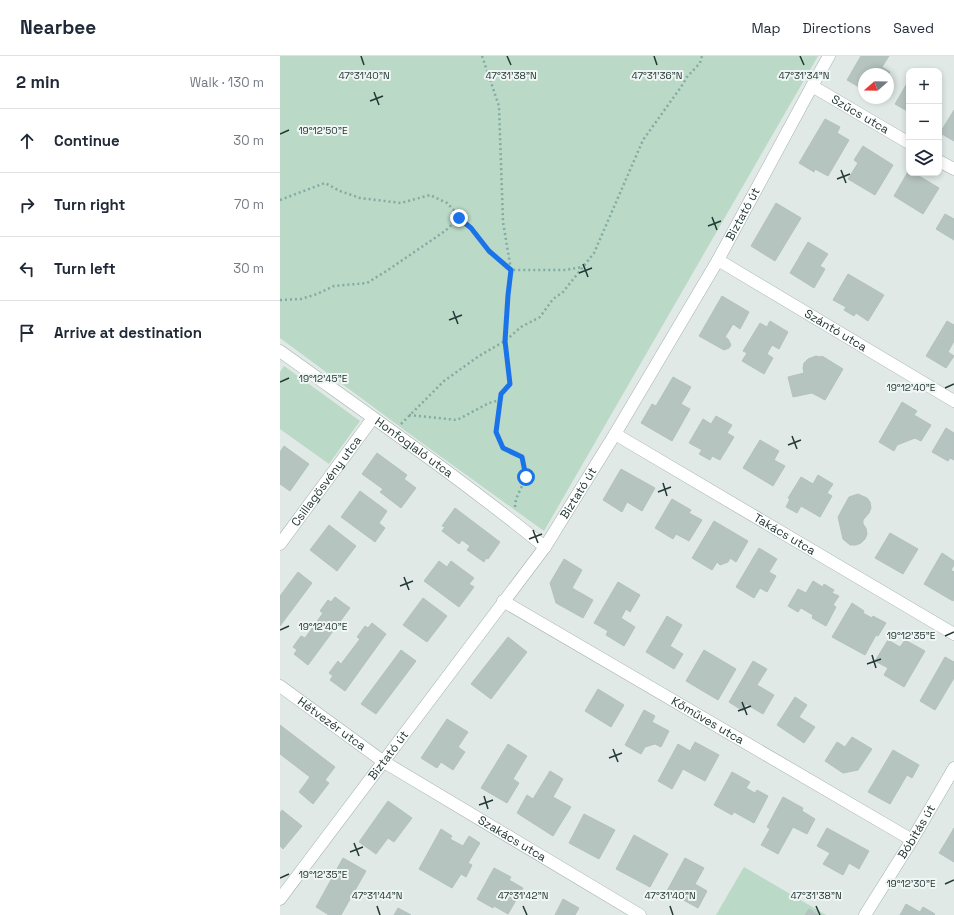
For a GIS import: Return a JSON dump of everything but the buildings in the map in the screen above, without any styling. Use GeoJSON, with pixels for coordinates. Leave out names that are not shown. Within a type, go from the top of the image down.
{"type":"FeatureCollection","features":[{"type":"Feature","properties":{"kind":"street","name":"Biztató út"},"geometry":{"type":"LineString","coordinates":[[280,899],[545,547],[615,434],[718,260],[812,86],[830,56]]}},
{"type":"Feature","properties":{"kind":"street","name":"Szűcs utca"},"geometry":{"type":"LineString","coordinates":[[812,86],[906,141]]}},
{"type":"Feature","properties":{"kind":"street"},"geometry":{"type":"LineString","coordinates":[[942,163],[954,169]]}},
{"type":"Feature","properties":{"kind":"street","name":"Szántó utca"},"geometry":{"type":"LineString","coordinates":[[718,260],[954,401]]}},
{"type":"Feature","properties":{"kind":"street","name":"Honfoglaló utca"},"geometry":{"type":"LineString","coordinates":[[280,351],[513,521],[545,547]]}},
{"type":"Feature","properties":{"kind":"street","name":"Csillagösvény utca"},"geometry":{"type":"LineString","coordinates":[[280,544],[372,418]]}},
{"type":"Feature","properties":{"kind":"street","name":"Takács utca"},"geometry":{"type":"LineString","coordinates":[[615,434],[954,634]]}},
{"type":"Feature","properties":{"kind":"street","name":"Kőműves utca"},"geometry":{"type":"LineString","coordinates":[[503,601],[912,840]]}},
{"type":"Feature","properties":{"kind":"street","name":"Hétvezér utca"},"geometry":{"type":"LineString","coordinates":[[280,686],[384,762]]}},
{"type":"Feature","properties":{"kind":"street","name":"Szakács utca"},"geometry":{"type":"LineString","coordinates":[[384,762],[640,915]]}},
{"type":"Feature","properties":{"kind":"street","name":"Bóbitás út"},"geometry":{"type":"LineString","coordinates":[[865,915],[912,840],[954,768]]}},
{"type":"Feature","properties":{"kind":"path"},"geometry":{"type":"LineString","coordinates":[[482,56],[499,106],[503,222],[511,270],[505,341],[510,384],[501,394],[496,432],[503,448],[522,457],[526,477],[516,499],[513,521]]}},
{"type":"Feature","properties":{"kind":"path"},"geometry":{"type":"LineString","coordinates":[[393,433],[444,381],[505,341],[521,327],[540,318],[553,299],[563,292],[594,253],[643,140],[681,88],[687,77],[700,63],[702,56]]}},
{"type":"Feature","properties":{"kind":"path"},"geometry":{"type":"LineString","coordinates":[[280,200],[325,183],[340,191],[360,198],[401,203],[430,195],[447,202],[459,218],[471,228],[489,251],[511,270],[565,270],[583,267]]}},
{"type":"Feature","properties":{"kind":"path"},"geometry":{"type":"LineString","coordinates":[[280,300],[301,299],[317,294],[334,286],[367,283],[444,232],[459,218]]}},
{"type":"Feature","properties":{"kind":"path"},"geometry":{"type":"LineString","coordinates":[[409,415],[457,420],[489,403],[500,400]]}},
{"type":"Feature","properties":{"kind":"green space"},"geometry":{"type":"Polygon","coordinates":[[[280,56],[818,56],[544,531],[280,338],[280,56]]]}},
{"type":"Feature","properties":{"kind":"green space"},"geometry":{"type":"Polygon","coordinates":[[[284,366],[360,421],[329,464],[280,429],[280,372],[284,366]]]}},
{"type":"Feature","properties":{"kind":"green space"},"geometry":{"type":"Polygon","coordinates":[[[744,867],[826,915],[716,915],[744,867]]]}},
{"type":"Feature","properties":{"kind":"route"},"geometry":{"type":"LineString","coordinates":[[459,218],[471,228],[489,251],[511,270],[505,341],[510,384],[501,394],[496,432],[503,448],[522,457],[526,477]]}}]}
